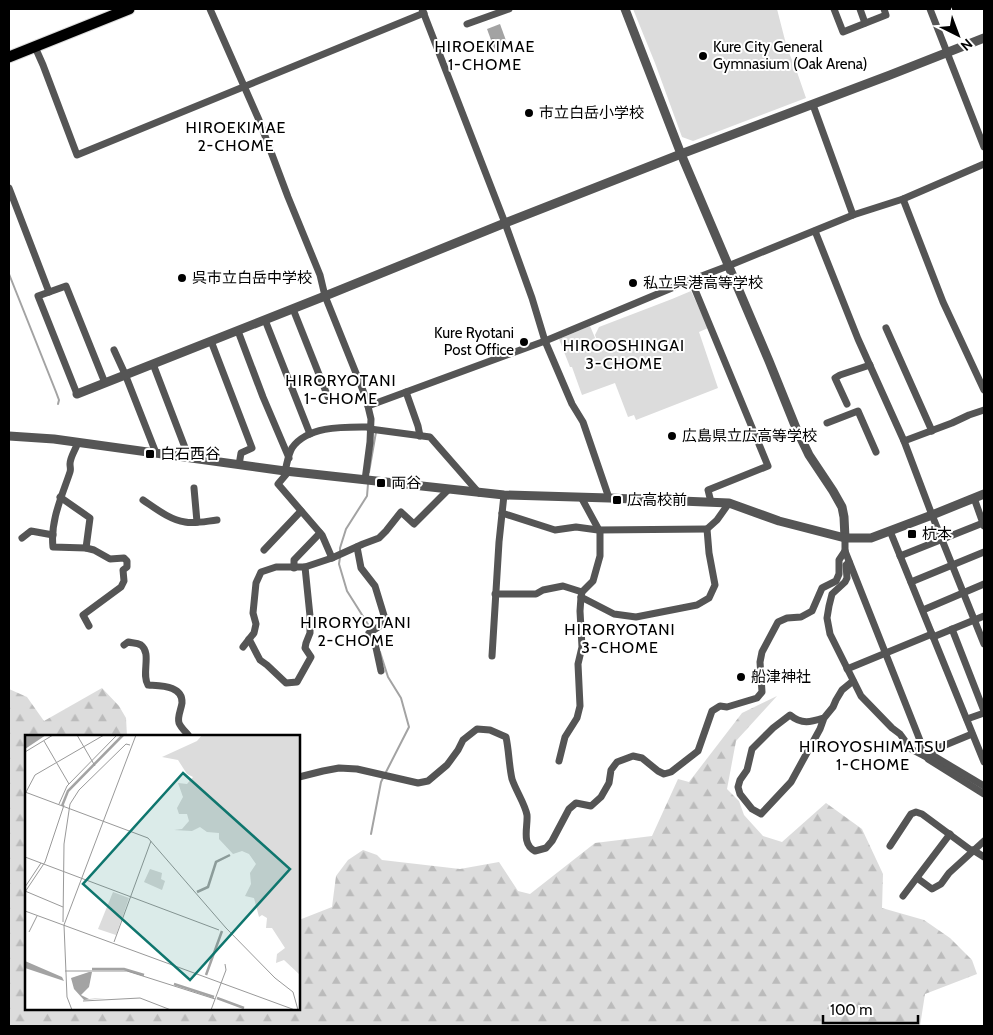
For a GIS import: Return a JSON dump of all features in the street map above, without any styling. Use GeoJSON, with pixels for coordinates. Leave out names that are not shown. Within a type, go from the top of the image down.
{"type":"FeatureCollection","features":[{"type":"Feature","properties":{"kind":"highway"},"geometry":{"type":"LineString","coordinates":[[9,58],[128,9]]}},
{"type":"Feature","properties":{"kind":"street"},"geometry":{"type":"LineString","coordinates":[[210,9],[259,120],[320,275],[325,296],[368,406],[371,419],[365,480]]}},
{"type":"Feature","properties":{"kind":"street"},"geometry":{"type":"LineString","coordinates":[[467,24],[509,9]]}},
{"type":"Feature","properties":{"kind":"street"},"geometry":{"type":"LineString","coordinates":[[625,9],[681,154],[796,428],[809,455],[842,507],[845,551],[927,755],[984,794]]}},
{"type":"Feature","properties":{"kind":"street"},"geometry":{"type":"LineString","coordinates":[[834,9],[843,32],[886,15],[884,9]]}},
{"type":"Feature","properties":{"kind":"street"},"geometry":{"type":"LineString","coordinates":[[860,9],[865,23]]}},
{"type":"Feature","properties":{"kind":"street"},"geometry":{"type":"LineString","coordinates":[[930,9],[984,147]]}},
{"type":"Feature","properties":{"kind":"street"},"geometry":{"type":"LineString","coordinates":[[35,47],[77,155],[423,11],[505,223],[545,341],[572,404],[582,422],[609,498]]}},
{"type":"Feature","properties":{"kind":"street"},"geometry":{"type":"LineString","coordinates":[[105,383],[66,286],[38,296],[77,394],[266,320],[505,223],[984,38]]}},
{"type":"Feature","properties":{"kind":"street"},"geometry":{"type":"LineString","coordinates":[[813,105],[853,215]]}},
{"type":"Feature","properties":{"kind":"street"},"geometry":{"type":"LineString","coordinates":[[368,406],[545,341],[853,215],[903,199],[984,164]]}},
{"type":"Feature","properties":{"kind":"street"},"geometry":{"type":"LineString","coordinates":[[9,188],[49,292]]}},
{"type":"Feature","properties":{"kind":"street"},"geometry":{"type":"LineString","coordinates":[[903,199],[943,302],[984,390]]}},
{"type":"Feature","properties":{"kind":"street"},"geometry":{"type":"LineString","coordinates":[[815,231],[870,365],[904,441],[984,644]]}},
{"type":"Feature","properties":{"kind":"street"},"geometry":{"type":"LineString","coordinates":[[692,280],[768,466],[708,490],[710,502]]}},
{"type":"Feature","properties":{"kind":"street"},"geometry":{"type":"LineString","coordinates":[[293,309],[328,396]]}},
{"type":"Feature","properties":{"kind":"street"},"geometry":{"type":"LineString","coordinates":[[266,320],[310,434]]}},
{"type":"Feature","properties":{"kind":"street"},"geometry":{"type":"LineString","coordinates":[[886,328],[932,431]]}},
{"type":"Feature","properties":{"kind":"street"},"geometry":{"type":"LineString","coordinates":[[238,331],[289,458]]}},
{"type":"Feature","properties":{"kind":"street"},"geometry":{"type":"LineString","coordinates":[[211,341],[252,448],[241,453],[239,464]]}},
{"type":"Feature","properties":{"kind":"street"},"geometry":{"type":"LineString","coordinates":[[114,350],[126,374],[156,453]]}},
{"type":"Feature","properties":{"kind":"street"},"geometry":{"type":"LineString","coordinates":[[153,364],[189,458]]}},
{"type":"Feature","properties":{"kind":"street"},"geometry":{"type":"LineString","coordinates":[[847,404],[835,378],[870,365]]}},
{"type":"Feature","properties":{"kind":"street"},"geometry":{"type":"LineString","coordinates":[[406,392],[420,436]]}},
{"type":"Feature","properties":{"kind":"street"},"geometry":{"type":"LineString","coordinates":[[904,441],[984,410]]}},
{"type":"Feature","properties":{"kind":"street"},"geometry":{"type":"LineString","coordinates":[[826,423],[858,411],[876,452]]}},
{"type":"Feature","properties":{"kind":"street"},"geometry":{"type":"LineString","coordinates":[[332,558],[320,533],[278,484],[287,471],[293,448],[310,434],[333,428],[370,428],[430,437],[479,493]]}},
{"type":"Feature","properties":{"kind":"street"},"geometry":{"type":"LineString","coordinates":[[9,436],[54,439],[287,471],[504,496],[729,503],[779,521],[845,538],[871,538],[984,494]]}},
{"type":"Feature","properties":{"kind":"street"},"geometry":{"type":"LineString","coordinates":[[78,442],[60,497],[53,535],[53,547],[86,548],[94,550],[110,559],[124,558],[127,561],[127,566],[124,570],[124,581],[121,587],[83,615],[89,626]]}},
{"type":"Feature","properties":{"kind":"street"},"geometry":{"type":"LineString","coordinates":[[194,488],[197,522]]}},
{"type":"Feature","properties":{"kind":"street"},"geometry":{"type":"LineString","coordinates":[[243,647],[254,633],[256,624],[253,613],[256,583],[261,572],[276,567],[306,567],[379,538],[401,512],[414,524],[449,489]]}},
{"type":"Feature","properties":{"kind":"street"},"geometry":{"type":"LineString","coordinates":[[492,656],[504,496]]}},
{"type":"Feature","properties":{"kind":"street"},"geometry":{"type":"LineString","coordinates":[[60,497],[90,518],[86,548]]}},
{"type":"Feature","properties":{"kind":"street"},"geometry":{"type":"LineString","coordinates":[[559,760],[565,738],[577,718],[580,706],[578,664],[582,647],[581,594],[593,581],[600,556],[600,532],[580,497]]}},
{"type":"Feature","properties":{"kind":"street"},"geometry":{"type":"LineString","coordinates":[[900,556],[984,524],[974,498]]}},
{"type":"Feature","properties":{"kind":"street"},"geometry":{"type":"LineString","coordinates":[[143,500],[159,511],[185,522],[218,520]]}},
{"type":"Feature","properties":{"kind":"street"},"geometry":{"type":"LineString","coordinates":[[502,512],[555,530],[576,527],[598,530],[707,529],[717,520],[729,503]]}},
{"type":"Feature","properties":{"kind":"street"},"geometry":{"type":"LineString","coordinates":[[264,550],[301,511]]}},
{"type":"Feature","properties":{"kind":"street"},"geometry":{"type":"LineString","coordinates":[[496,594],[536,594],[543,590],[563,586],[581,594],[614,614],[636,617],[698,605],[709,598],[715,585],[707,529]]}},
{"type":"Feature","properties":{"kind":"street"},"geometry":{"type":"LineString","coordinates":[[22,538],[31,531],[53,535]]}},
{"type":"Feature","properties":{"kind":"street"},"geometry":{"type":"LineString","coordinates":[[890,531],[984,762]]}},
{"type":"Feature","properties":{"kind":"street"},"geometry":{"type":"LineString","coordinates":[[294,568],[294,560],[320,533]]}},
{"type":"Feature","properties":{"kind":"street"},"geometry":{"type":"LineString","coordinates":[[357,547],[361,568],[375,586],[386,622],[370,633],[375,643],[381,671]]}},
{"type":"Feature","properties":{"kind":"street"},"geometry":{"type":"LineString","coordinates":[[300,777],[339,768],[357,769],[418,783],[428,781],[447,765],[463,740],[471,733],[477,729],[490,730],[506,737],[513,781],[527,814],[526,835],[529,846],[535,851],[546,848],[552,841],[569,809],[576,804],[590,806],[602,797],[609,783],[611,770],[617,762],[633,756],[642,758],[664,774],[671,772],[698,751],[712,711],[720,706],[727,707],[757,698],[762,692],[760,662],[762,652],[778,622],[787,618],[801,617],[812,611],[822,588],[836,581],[839,574],[839,560],[845,551]]}},
{"type":"Feature","properties":{"kind":"street"},"geometry":{"type":"LineString","coordinates":[[911,582],[984,552]]}},
{"type":"Feature","properties":{"kind":"street"},"geometry":{"type":"LineString","coordinates":[[849,562],[846,566],[847,578],[845,582],[832,594],[827,618],[830,634],[862,696],[900,734],[911,749],[927,755],[984,786]]}},
{"type":"Feature","properties":{"kind":"street"},"geometry":{"type":"LineString","coordinates":[[249,639],[260,660],[280,679],[286,683],[297,682],[311,656],[305,648],[310,633],[306,567]]}},
{"type":"Feature","properties":{"kind":"street"},"geometry":{"type":"LineString","coordinates":[[923,610],[984,584]]}},
{"type":"Feature","properties":{"kind":"street"},"geometry":{"type":"LineString","coordinates":[[847,669],[984,616]]}},
{"type":"Feature","properties":{"kind":"street"},"geometry":{"type":"LineString","coordinates":[[952,629],[984,712],[967,719]]}},
{"type":"Feature","properties":{"kind":"street"},"geometry":{"type":"LineString","coordinates":[[124,645],[128,642],[139,644],[143,647],[146,653],[145,678],[148,685],[168,686],[182,698],[179,716],[180,724],[187,735]]}},
{"type":"Feature","properties":{"kind":"street"},"geometry":{"type":"LineString","coordinates":[[824,718],[811,722],[795,719],[790,715],[752,749],[738,788],[752,809],[761,814],[791,782],[824,718],[833,708],[842,690],[853,680]]}},
{"type":"Feature","properties":{"kind":"street"},"geometry":{"type":"LineString","coordinates":[[927,755],[972,734]]}},
{"type":"Feature","properties":{"kind":"street"},"geometry":{"type":"LineString","coordinates":[[890,846],[911,814],[916,812],[922,814],[984,857]]}},
{"type":"Feature","properties":{"kind":"street"},"geometry":{"type":"LineString","coordinates":[[902,896],[950,834]]}},
{"type":"Feature","properties":{"kind":"street"},"geometry":{"type":"LineString","coordinates":[[917,878],[932,889],[941,884],[949,873],[984,841]]}},
{"type":"Feature","properties":{"kind":"green space"},"geometry":{"type":"Polygon","coordinates":[[[633,9],[777,9],[787,48],[806,98],[693,141],[682,137],[633,9]]]}},
{"type":"Feature","properties":{"kind":"green space"},"geometry":{"type":"Polygon","coordinates":[[[691,291],[708,328],[699,332],[718,388],[636,420],[634,415],[628,417],[615,383],[582,395],[559,339],[590,326],[602,354],[595,335],[599,327],[691,291]]]}},
{"type":"Feature","properties":{"kind":"green space"},"geometry":{"type":"Polygon","coordinates":[[[102,688],[119,706],[126,718],[127,735],[25,735],[25,1010],[300,1010],[300,920],[332,907],[336,876],[348,860],[363,850],[377,855],[382,860],[460,869],[499,862],[518,891],[530,894],[595,843],[652,836],[678,779],[689,782],[742,713],[777,696],[736,741],[727,789],[739,801],[744,815],[763,836],[782,842],[826,803],[862,829],[883,874],[882,908],[924,920],[950,938],[972,960],[977,974],[925,994],[920,1026],[9,1026],[9,689],[27,697],[44,721],[102,688]]]}},
{"type":"Feature","properties":{"kind":"water"},"geometry":{"type":"Polygon","coordinates":[[[500,24],[508,46],[495,51],[487,29],[500,24]]]}},
{"type":"Feature","properties":{"kind":"waterway"},"geometry":{"type":"LineString","coordinates":[[9,274],[56,392],[59,400],[58,404]]}},
{"type":"Feature","properties":{"kind":"waterway"},"geometry":{"type":"LineString","coordinates":[[369,472],[376,432]]}},
{"type":"Feature","properties":{"kind":"waterway"},"geometry":{"type":"LineString","coordinates":[[340,552],[346,529],[367,496],[368,484]]}},
{"type":"Feature","properties":{"kind":"waterway"},"geometry":{"type":"LineString","coordinates":[[340,557],[339,564],[347,591],[371,629]]}},
{"type":"Feature","properties":{"kind":"waterway"},"geometry":{"type":"LineString","coordinates":[[380,652],[388,677],[401,698],[409,727],[385,774]]}},
{"type":"Feature","properties":{"kind":"waterway"},"geometry":{"type":"LineString","coordinates":[[371,834],[383,778]]}},
{"type":"Feature","properties":{"kind":"place","name":"Kure City General Gymnasium (Oak Arena)"},"geometry":{"type":"Point","coordinates":[703,56]}},
{"type":"Feature","properties":{"kind":"place","name":"市立白岳小学校"},"geometry":{"type":"Point","coordinates":[529,113]}},
{"type":"Feature","properties":{"kind":"place","name":"呉市立白岳中学校"},"geometry":{"type":"Point","coordinates":[182,278]}},
{"type":"Feature","properties":{"kind":"place","name":"私立呉港高等学校"},"geometry":{"type":"Point","coordinates":[633,283]}},
{"type":"Feature","properties":{"kind":"place","name":"Kure Ryotani Post Office"},"geometry":{"type":"Point","coordinates":[524,342]}},
{"type":"Feature","properties":{"kind":"place","name":"広島県立広高等学校"},"geometry":{"type":"Point","coordinates":[672,436]}},
{"type":"Feature","properties":{"kind":"place","name":"白石西谷"},"geometry":{"type":"Point","coordinates":[150,454]}},
{"type":"Feature","properties":{"kind":"place","name":"両谷"},"geometry":{"type":"Point","coordinates":[381,483]}},
{"type":"Feature","properties":{"kind":"place","name":"広高校前"},"geometry":{"type":"Point","coordinates":[617,500]}},
{"type":"Feature","properties":{"kind":"place","name":"杭本"},"geometry":{"type":"Point","coordinates":[912,534]}},
{"type":"Feature","properties":{"kind":"place","name":"船津神社"},"geometry":{"type":"Point","coordinates":[741,677]}},
{"type":"Feature","properties":{"kind":"district","name":"HIROEKIMAE 1-CHOME"},"geometry":{"type":"Point","coordinates":[485,55]}},
{"type":"Feature","properties":{"kind":"district","name":"HIROEKIMAE 2-CHOME"},"geometry":{"type":"Point","coordinates":[236,136]}},
{"type":"Feature","properties":{"kind":"district","name":"HIROOSHINGAI 3-CHOME"},"geometry":{"type":"Point","coordinates":[624,354]}},
{"type":"Feature","properties":{"kind":"district","name":"HIRORYOTANI 1-CHOME"},"geometry":{"type":"Point","coordinates":[341,389]}},
{"type":"Feature","properties":{"kind":"district","name":"HIRORYOTANI 2-CHOME"},"geometry":{"type":"Point","coordinates":[356,631]}},
{"type":"Feature","properties":{"kind":"district","name":"HIRORYOTANI 3-CHOME"},"geometry":{"type":"Point","coordinates":[620,638]}},
{"type":"Feature","properties":{"kind":"district","name":"HIROYOSHIMATSU 1-CHOME"},"geometry":{"type":"Point","coordinates":[873,755]}}]}
